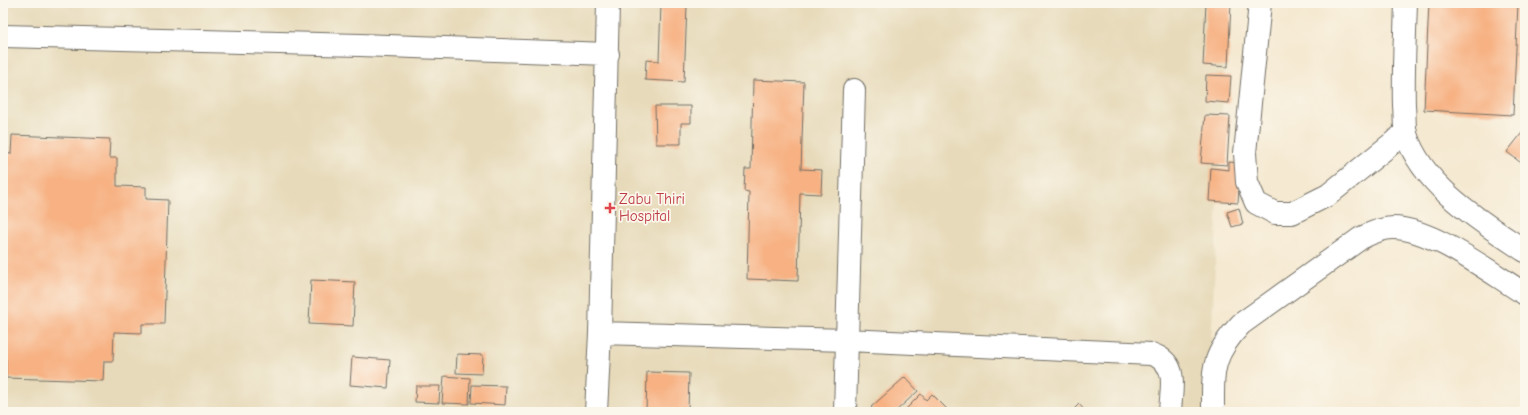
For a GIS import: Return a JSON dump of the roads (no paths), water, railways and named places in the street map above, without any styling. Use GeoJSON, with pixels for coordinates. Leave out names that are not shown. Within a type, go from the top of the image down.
{"type":"FeatureCollection","features":[{"type":"Feature","properties":{"kind":"street"},"geometry":{"type":"LineString","coordinates":[[596,412],[600,333],[608,54],[608,3]]}},
{"type":"Feature","properties":{"kind":"street"},"geometry":{"type":"LineString","coordinates":[[1260,3],[1245,153],[1247,182],[1256,202],[1274,213],[1292,213],[1328,195],[1406,132]]}},
{"type":"Feature","properties":{"kind":"street"},"geometry":{"type":"LineString","coordinates":[[1406,3],[1404,90],[1406,132],[1416,157],[1445,192],[1473,216],[1525,251]]}},
{"type":"Feature","properties":{"kind":"street"},"geometry":{"type":"LineString","coordinates":[[3,36],[360,45],[608,54]]}},
{"type":"Feature","properties":{"kind":"street"},"geometry":{"type":"LineString","coordinates":[[845,412],[854,90]]}},
{"type":"Feature","properties":{"kind":"street"},"geometry":{"type":"LineString","coordinates":[[1213,412],[1213,375],[1215,361],[1229,336],[1241,324],[1361,238],[1378,230],[1393,228],[1415,231],[1434,238],[1525,294]]}},
{"type":"Feature","properties":{"kind":"street"},"geometry":{"type":"LineString","coordinates":[[600,333],[847,340],[1151,354],[1160,357],[1168,363],[1171,370],[1170,412]]}},
{"type":"Feature","properties":{"kind":"place","name":"Zabu Thiri Hospital"},"geometry":{"type":"Point","coordinates":[610,208]}}]}
